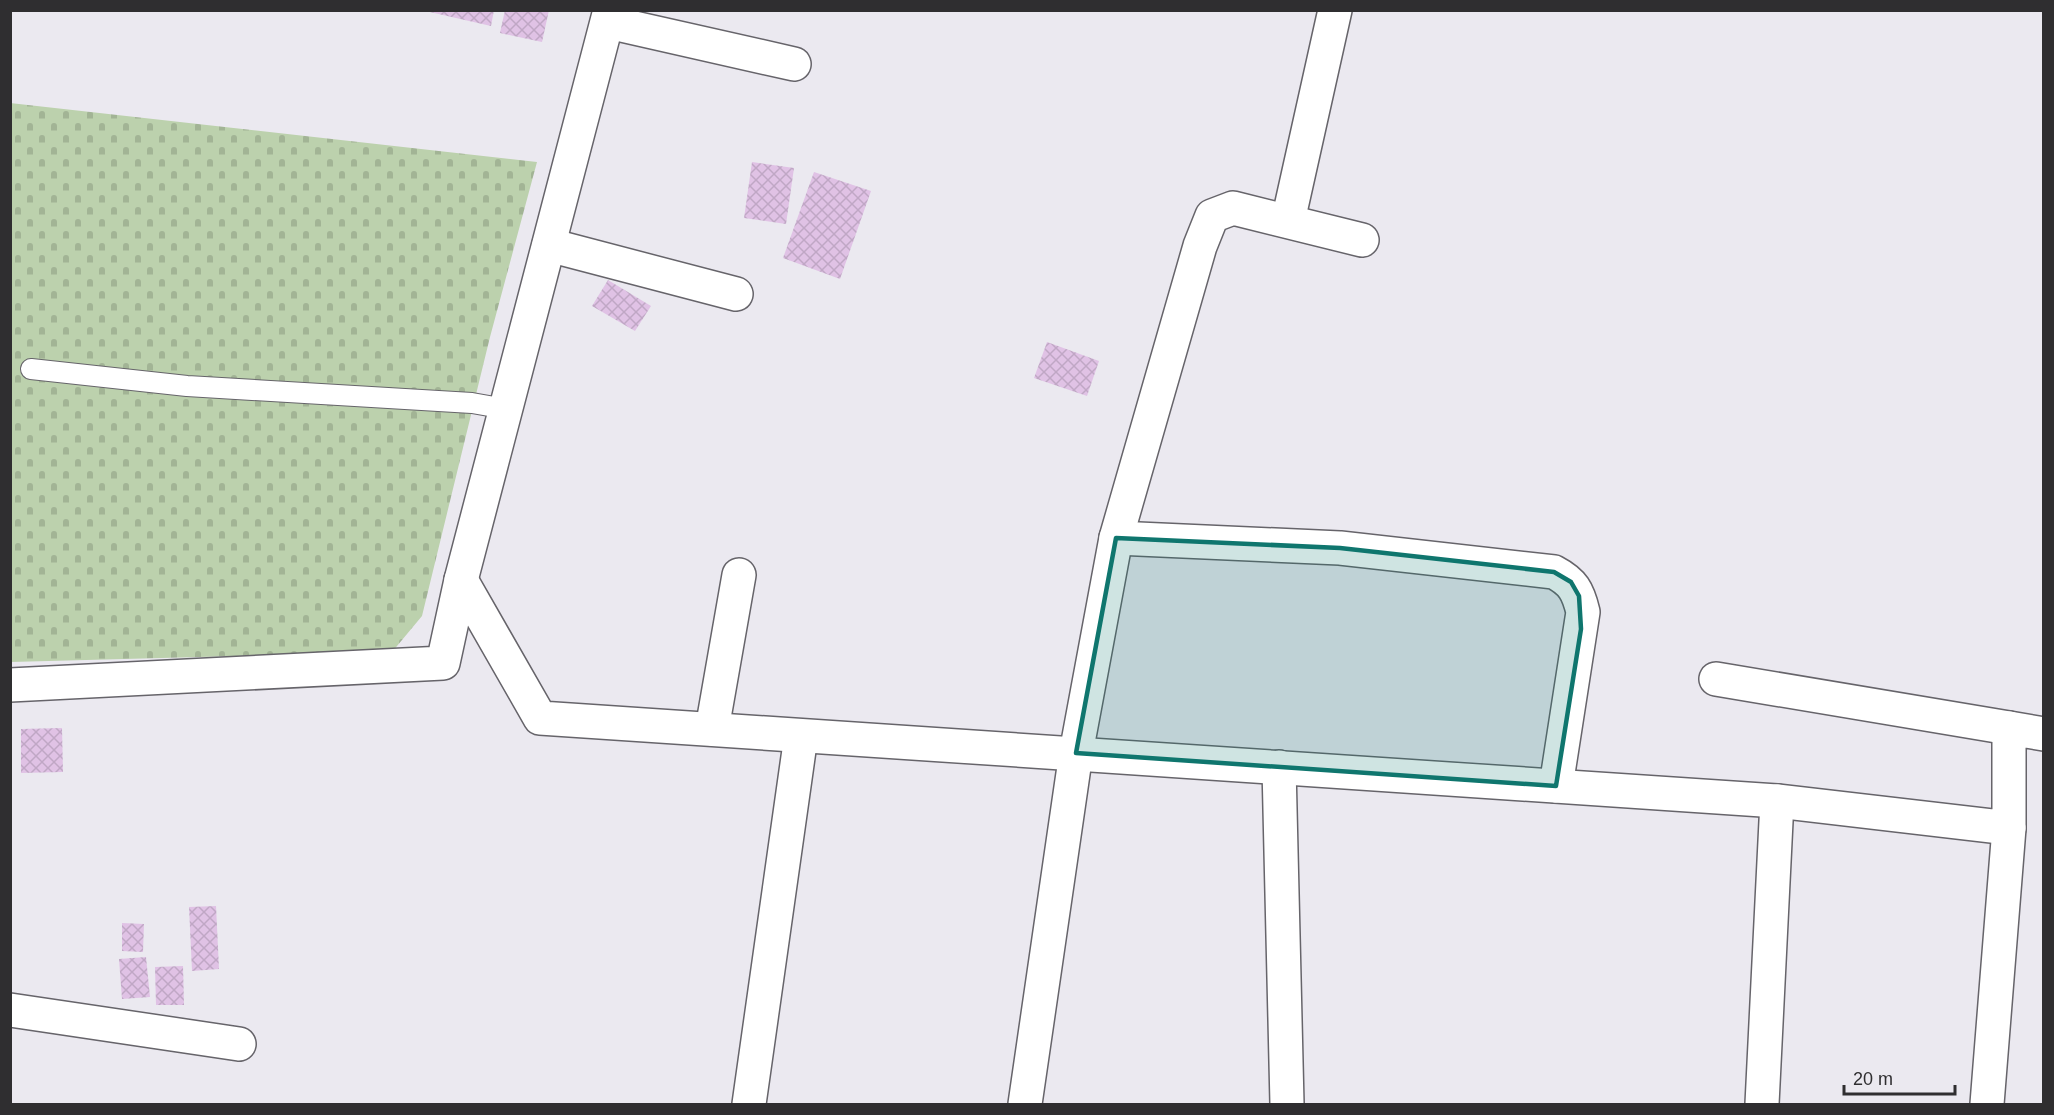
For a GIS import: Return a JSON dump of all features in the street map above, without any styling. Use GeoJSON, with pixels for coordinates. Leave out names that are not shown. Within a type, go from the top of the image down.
{"type":"FeatureCollection","features":[{"type":"Feature","properties":{"kind":"street"},"geometry":{"type":"LineString","coordinates":[[1288,222],[1335,10]]}},
{"type":"Feature","properties":{"kind":"street"},"geometry":{"type":"LineString","coordinates":[[10,685],[443,663],[461,580],[609,16],[794,64]]}},
{"type":"Feature","properties":{"kind":"street"},"geometry":{"type":"LineString","coordinates":[[1025,1104],[1076,753],[1116,538],[1200,246],[1212,216],[1233,208],[1362,240]]}},
{"type":"Feature","properties":{"kind":"street"},"geometry":{"type":"LineString","coordinates":[[549,245],[736,294]]}},
{"type":"Feature","properties":{"kind":"street"},"geometry":{"type":"LineString","coordinates":[[1116,538],[1340,548],[1554,572],[1571,582],[1580,596],[1583,612],[1556,786]]}},
{"type":"Feature","properties":{"kind":"street"},"geometry":{"type":"LineString","coordinates":[[712,729],[739,575]]}},
{"type":"Feature","properties":{"kind":"street"},"geometry":{"type":"LineString","coordinates":[[461,580],[540,718],[1777,801],[2009,828]]}},
{"type":"Feature","properties":{"kind":"street"},"geometry":{"type":"LineString","coordinates":[[1716,678],[2043,734]]}},
{"type":"Feature","properties":{"kind":"street"},"geometry":{"type":"LineString","coordinates":[[1987,1104],[2009,828],[2009,728]]}},
{"type":"Feature","properties":{"kind":"street"},"geometry":{"type":"LineString","coordinates":[[748,1104],[801,736]]}},
{"type":"Feature","properties":{"kind":"street"},"geometry":{"type":"LineString","coordinates":[[1279,767],[1287,1104]]}},
{"type":"Feature","properties":{"kind":"street"},"geometry":{"type":"LineString","coordinates":[[1762,1104],[1777,801]]}},
{"type":"Feature","properties":{"kind":"street"},"geometry":{"type":"LineString","coordinates":[[10,1010],[239,1044]]}},
{"type":"Feature","properties":{"kind":"lane"},"geometry":{"type":"LineString","coordinates":[[31,369],[187,386],[472,403],[506,409]]}},
{"type":"Feature","properties":{"kind":"highlighted area"},"geometry":{"type":"Polygon","coordinates":[[[1116,538],[1340,548],[1554,572],[1571,582],[1579,596],[1581,629],[1556,786],[1076,753],[1116,538]]]}},
{"type":"Feature","properties":{"kind":"green space"},"geometry":{"type":"Polygon","coordinates":[[[10,103],[537,162],[490,337],[422,616],[392,652],[11,662],[10,103]]]}},
{"type":"Feature","properties":{"kind":"building"},"geometry":{"type":"Polygon","coordinates":[[[421,10],[494,10],[491,26],[421,10]]]}},
{"type":"Feature","properties":{"kind":"building"},"geometry":{"type":"Polygon","coordinates":[[[505,10],[549,10],[542,42],[500,33],[505,10]]]}},
{"type":"Feature","properties":{"kind":"building"},"geometry":{"type":"Polygon","coordinates":[[[752,162],[794,168],[786,224],[744,218],[752,162]]]}},
{"type":"Feature","properties":{"kind":"building"},"geometry":{"type":"Polygon","coordinates":[[[814,172],[871,191],[840,279],[783,258],[814,172]]]}},
{"type":"Feature","properties":{"kind":"building"},"geometry":{"type":"Polygon","coordinates":[[[608,280],[651,306],[635,331],[592,306],[608,280]]]}},
{"type":"Feature","properties":{"kind":"building"},"geometry":{"type":"Polygon","coordinates":[[[1047,342],[1099,361],[1087,396],[1034,378],[1047,342]]]}},
{"type":"Feature","properties":{"kind":"building"},"geometry":{"type":"Polygon","coordinates":[[[62,728],[63,772],[21,773],[21,729],[62,728]]]}},
{"type":"Feature","properties":{"kind":"building"},"geometry":{"type":"Polygon","coordinates":[[[216,906],[219,969],[192,971],[189,907],[216,906]]]}},
{"type":"Feature","properties":{"kind":"building"},"geometry":{"type":"Polygon","coordinates":[[[122,923],[144,924],[143,952],[122,951],[122,923]]]}},
{"type":"Feature","properties":{"kind":"building"},"geometry":{"type":"Polygon","coordinates":[[[146,957],[150,997],[122,999],[119,959],[146,957]]]}},
{"type":"Feature","properties":{"kind":"building"},"geometry":{"type":"Polygon","coordinates":[[[183,966],[184,1005],[156,1005],[155,967],[183,966]]]}}]}
